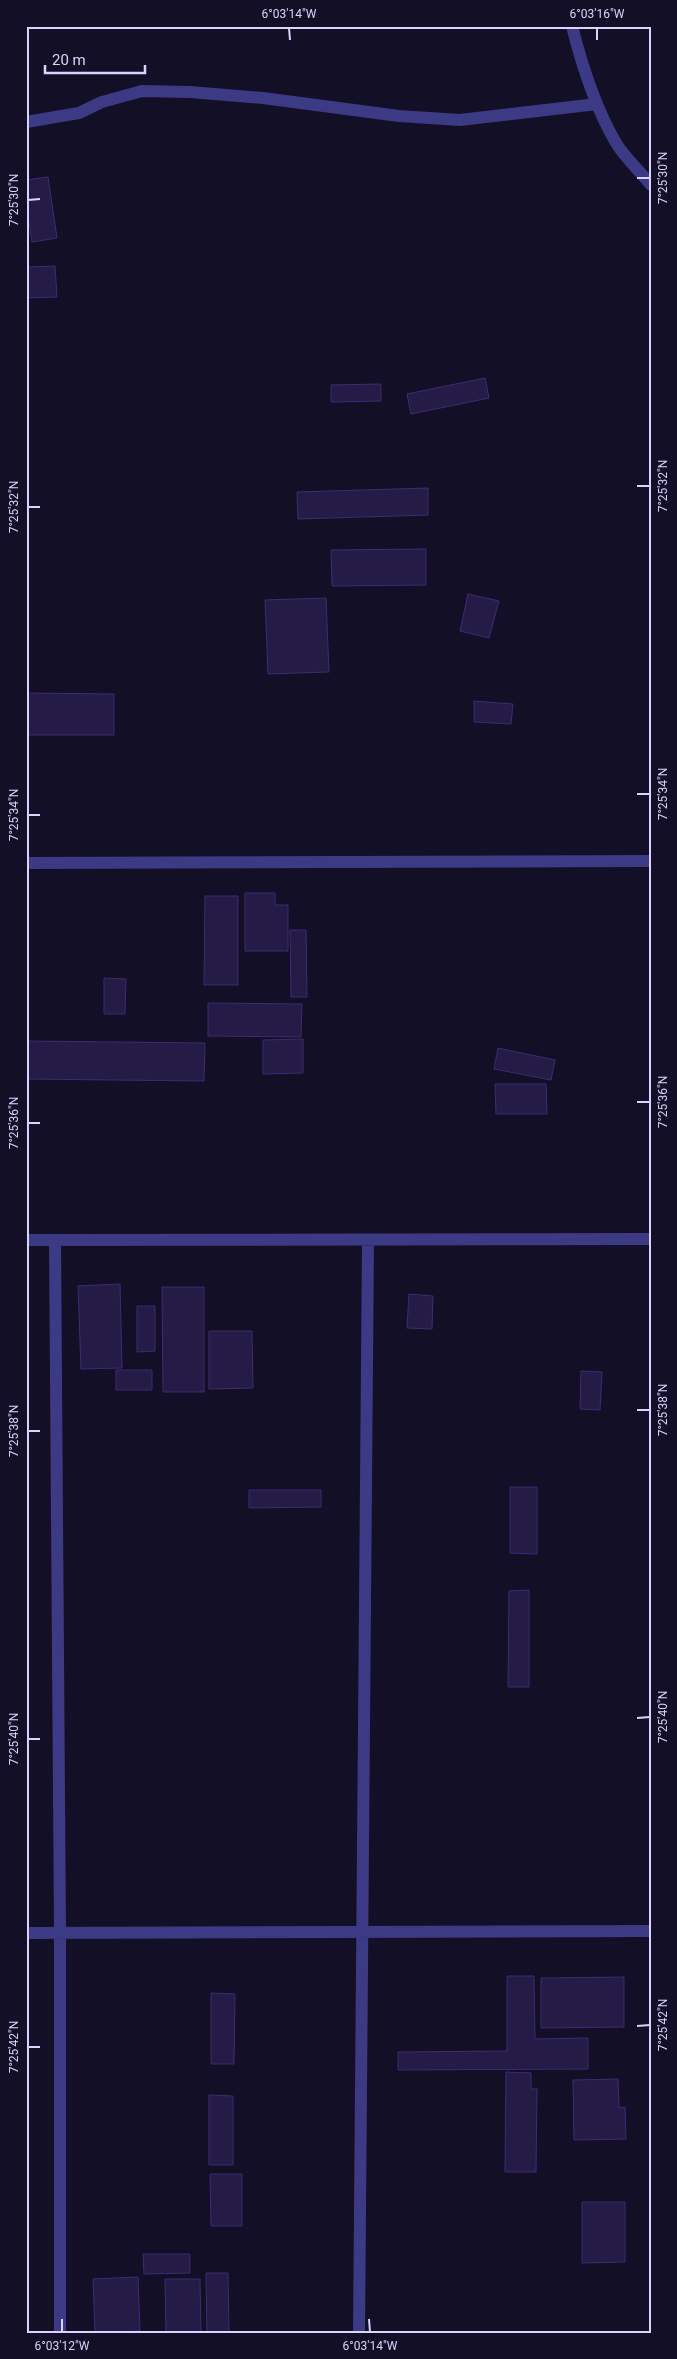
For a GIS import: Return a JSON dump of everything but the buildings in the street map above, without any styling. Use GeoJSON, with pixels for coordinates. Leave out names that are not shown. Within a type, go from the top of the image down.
{"type":"FeatureCollection","features":[{"type":"Feature","properties":{"kind":"street"},"geometry":{"type":"LineString","coordinates":[[572,26],[579,56],[597,104],[616,144],[651,185]]}},
{"type":"Feature","properties":{"kind":"street"},"geometry":{"type":"LineString","coordinates":[[26,122],[79,113],[102,102],[142,91],[190,92],[263,98],[399,116],[460,120],[597,104]]}},
{"type":"Feature","properties":{"kind":"street"},"geometry":{"type":"LineString","coordinates":[[26,863],[651,861]]}},
{"type":"Feature","properties":{"kind":"street"},"geometry":{"type":"LineString","coordinates":[[26,1240],[651,1239]]}},
{"type":"Feature","properties":{"kind":"street"},"geometry":{"type":"LineString","coordinates":[[55,1240],[60,1932],[60,2333]]}},
{"type":"Feature","properties":{"kind":"street"},"geometry":{"type":"LineString","coordinates":[[359,2333],[368,1240]]}},
{"type":"Feature","properties":{"kind":"street"},"geometry":{"type":"LineString","coordinates":[[26,1933],[651,1931]]}}]}
